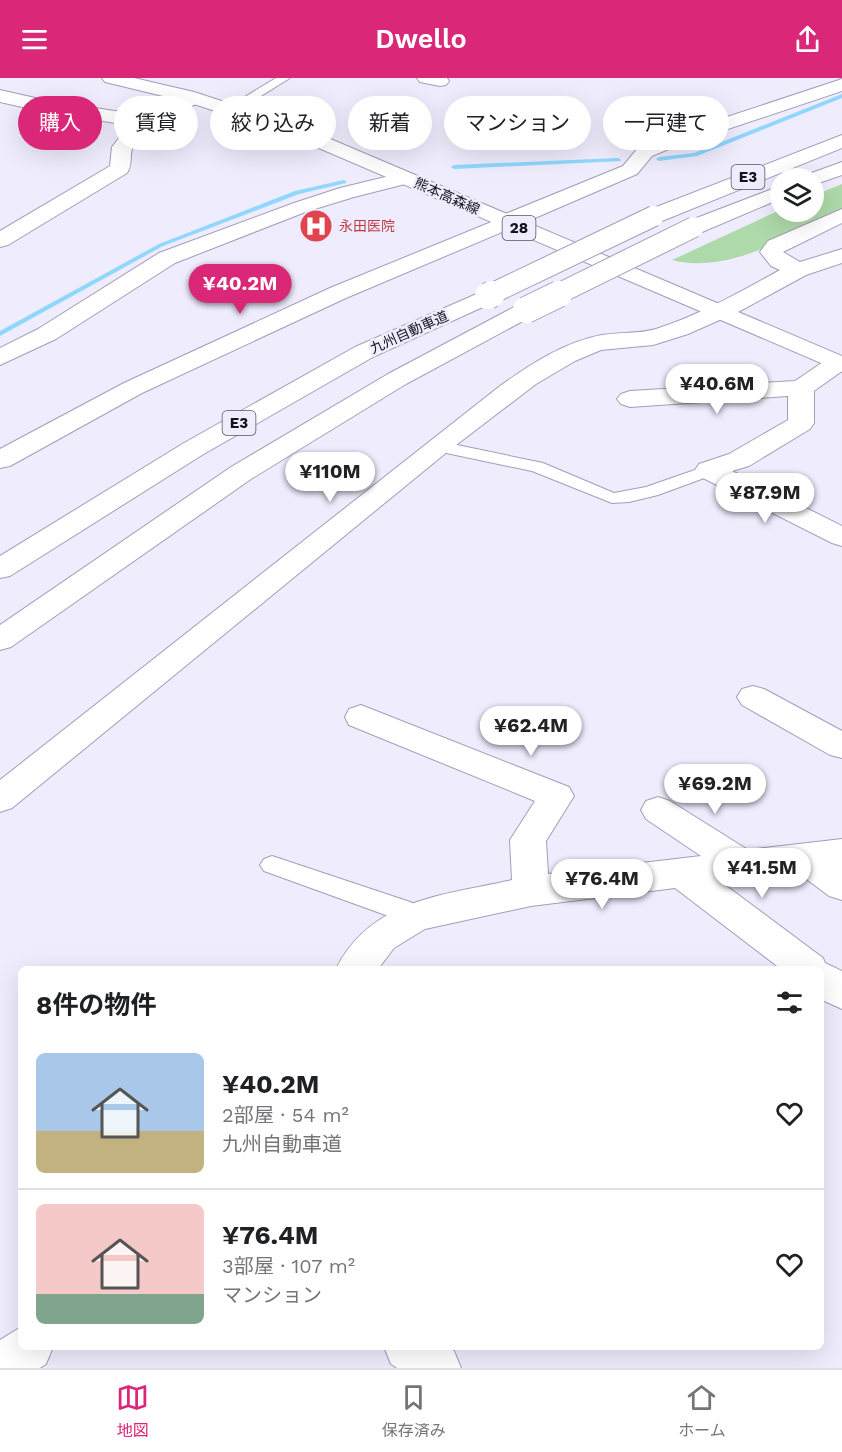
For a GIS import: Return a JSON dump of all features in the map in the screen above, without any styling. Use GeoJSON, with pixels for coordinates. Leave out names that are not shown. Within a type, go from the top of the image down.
{"type":"FeatureCollection","features":[{"type":"Feature","properties":{"kind":"main road","name":"熊本高森線"},"geometry":{"type":"LineString","coordinates":[[111,78],[186,96]]}},
{"type":"Feature","properties":{"kind":"main road"},"geometry":{"type":"LineString","coordinates":[[0,460],[133,388],[338,293],[630,170],[645,152],[842,85]]}},
{"type":"Feature","properties":{"kind":"main road"},"geometry":{"type":"LineString","coordinates":[[0,96],[44,106],[114,117]]}},
{"type":"Feature","properties":{"kind":"main road","name":"九州自動車道"},"geometry":{"type":"LineString","coordinates":[[0,569],[193,449],[364,352],[488,296],[654,216],[842,141]]}},
{"type":"Feature","properties":{"kind":"main road","name":"熊本高森線"},"geometry":{"type":"LineString","coordinates":[[336,148],[840,364]]}},
{"type":"Feature","properties":{"kind":"main road"},"geometry":{"type":"LineString","coordinates":[[0,240],[120,169],[122,150]]}},
{"type":"Feature","properties":{"kind":"main road"},"geometry":{"type":"LineString","coordinates":[[824,175],[842,168]]}},
{"type":"Feature","properties":{"kind":"main road"},"geometry":{"type":"LineString","coordinates":[[0,358],[47,334],[167,258],[301,207],[346,192],[406,178]]}},
{"type":"Feature","properties":{"kind":"main road","name":"九州自動車道"},"geometry":{"type":"LineString","coordinates":[[0,640],[241,473],[397,379],[526,310],[694,227],[770,196]]}},
{"type":"Feature","properties":{"kind":"main road"},"geometry":{"type":"LineString","coordinates":[[798,270],[779,261],[771,252],[776,246],[842,215]]}},
{"type":"Feature","properties":{"kind":"main road"},"geometry":{"type":"LineString","coordinates":[[0,799],[438,446],[537,374],[584,348],[607,341],[637,340],[664,335],[718,311],[798,270],[842,256]]}},
{"type":"Feature","properties":{"kind":"main road"},"geometry":{"type":"LineString","coordinates":[[630,399],[801,388],[840,364]]}},
{"type":"Feature","properties":{"kind":"main road"},"geometry":{"type":"LineString","coordinates":[[709,470],[738,460],[801,423],[801,388]]}},
{"type":"Feature","properties":{"kind":"main road"},"geometry":{"type":"LineString","coordinates":[[709,470],[842,537]]}},
{"type":"Feature","properties":{"kind":"main road"},"geometry":{"type":"LineString","coordinates":[[753,697],[842,746]]}},
{"type":"Feature","properties":{"kind":"main road"},"geometry":{"type":"LineString","coordinates":[[361,717],[557,796],[528,840],[531,891]]}},
{"type":"Feature","properties":{"kind":"main road"},"geometry":{"type":"LineString","coordinates":[[658,810],[743,865]]}},
{"type":"Feature","properties":{"kind":"main road"},"geometry":{"type":"LineString","coordinates":[[357,966],[381,937],[416,916],[531,891],[842,853]]}},
{"type":"Feature","properties":{"kind":"main road"},"geometry":{"type":"LineString","coordinates":[[805,859],[842,886]]}},
{"type":"Feature","properties":{"kind":"main road"},"geometry":{"type":"LineString","coordinates":[[681,873],[805,966]]}},
{"type":"Feature","properties":{"kind":"main road"},"geometry":{"type":"LineString","coordinates":[[824,980],[842,993]]}},
{"type":"Feature","properties":{"kind":"main road"},"geometry":{"type":"LineString","coordinates":[[2,1368],[25,1350]]}},
{"type":"Feature","properties":{"kind":"main road"},"geometry":{"type":"LineString","coordinates":[[412,1350],[437,1368]]}},
{"type":"Feature","properties":{"kind":"lane"},"geometry":{"type":"LineString","coordinates":[[253,96],[284,78]]}},
{"type":"Feature","properties":{"kind":"lane"},"geometry":{"type":"LineString","coordinates":[[438,446],[537,466],[612,498],[629,497],[652,491],[709,470]]}},
{"type":"Feature","properties":{"kind":"lane"},"geometry":{"type":"LineString","coordinates":[[272,864],[402,909],[416,916]]}},
{"type":"Feature","properties":{"kind":"green space"},"geometry":{"type":"Polygon","coordinates":[[[842,184],[842,212],[824,221],[824,191],[842,184]]]}},
{"type":"Feature","properties":{"kind":"green space"},"geometry":{"type":"Polygon","coordinates":[[[770,215],[770,222],[821,222],[781,241],[737,257],[715,262],[693,263],[672,260],[770,215]]]}},
{"type":"Feature","properties":{"kind":"waterway"},"geometry":{"type":"LineString","coordinates":[[659,159],[695,155],[842,96]]}},
{"type":"Feature","properties":{"kind":"waterway"},"geometry":{"type":"LineString","coordinates":[[454,167],[618,160]]}},
{"type":"Feature","properties":{"kind":"waterway"},"geometry":{"type":"LineString","coordinates":[[0,334],[161,245],[297,192],[344,182]]}},
{"type":"Feature","properties":{"kind":"place","name":"永田医院"},"geometry":{"type":"Point","coordinates":[316,226]}}]}
